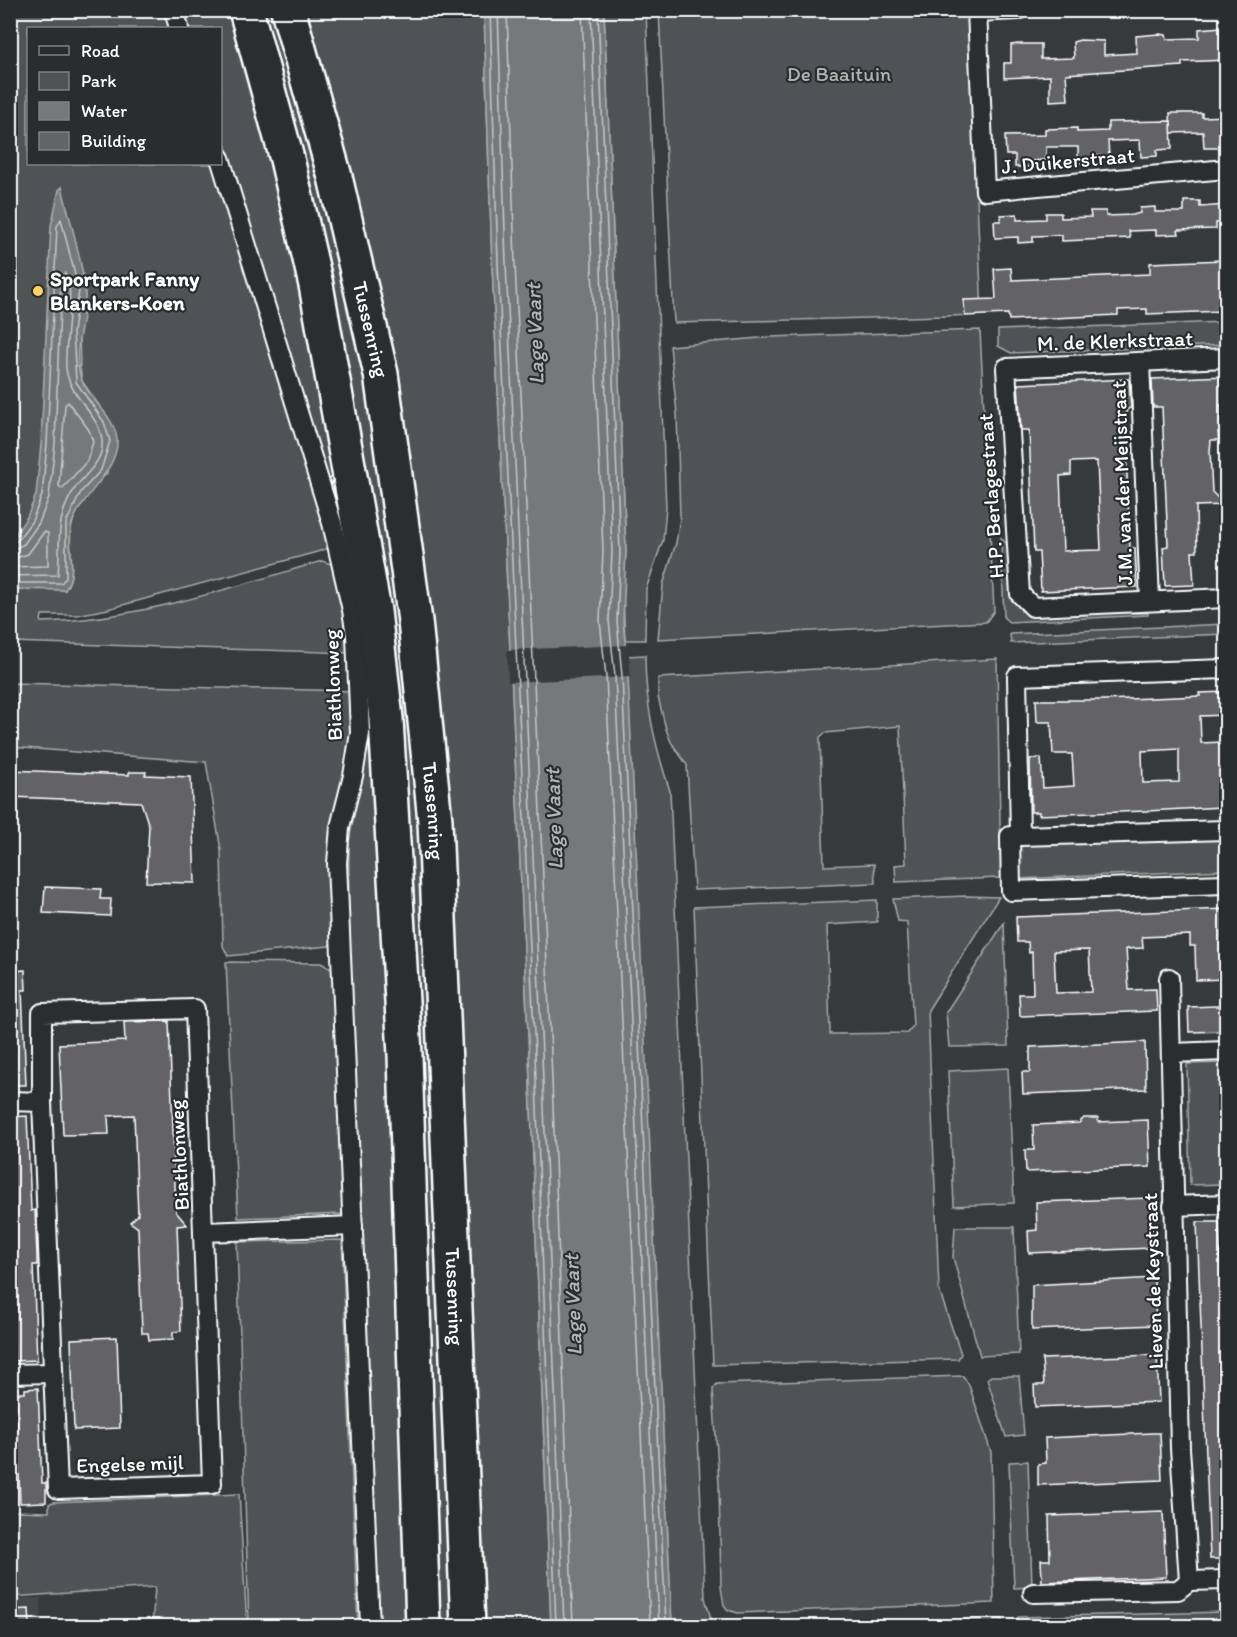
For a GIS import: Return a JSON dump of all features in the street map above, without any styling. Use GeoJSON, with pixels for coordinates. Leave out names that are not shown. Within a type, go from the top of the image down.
{"type":"FeatureCollection","features":[{"type":"Feature","properties":{"kind":"highway","name":"Tussenring"},"geometry":{"type":"LineString","coordinates":[[246,10],[287,159],[316,285],[374,611],[385,708],[405,1056],[423,1626]]}},
{"type":"Feature","properties":{"kind":"highway","name":"Tussenring"},"geometry":{"type":"LineString","coordinates":[[288,10],[335,177],[381,374],[415,621],[435,820],[468,1626]]}},
{"type":"Feature","properties":{"kind":"street"},"geometry":{"type":"LineString","coordinates":[[174,10],[180,27]]}},
{"type":"Feature","properties":{"kind":"street"},"geometry":{"type":"LineString","coordinates":[[977,11],[1018,10]]}},
{"type":"Feature","properties":{"kind":"street","name":"J. Duikerstraat"},"geometry":{"type":"LineString","coordinates":[[977,11],[985,191],[1227,169]]}},
{"type":"Feature","properties":{"kind":"street","name":"Biathlonweg"},"geometry":{"type":"LineString","coordinates":[[222,165],[332,523],[356,636],[360,733],[356,765],[341,819],[337,851],[370,1626]]}},
{"type":"Feature","properties":{"kind":"street","name":"M. de Klerkstraat"},"geometry":{"type":"LineString","coordinates":[[1006,368],[1227,358]]}},
{"type":"Feature","properties":{"kind":"street","name":"J.M. van der Meijstraat"},"geometry":{"type":"LineString","coordinates":[[1140,362],[1150,601]]}},
{"type":"Feature","properties":{"kind":"street","name":"H.P. Berlagestraat"},"geometry":{"type":"LineString","coordinates":[[1006,368],[1020,594],[1033,607],[1227,598]]}},
{"type":"Feature","properties":{"kind":"street"},"geometry":{"type":"LineString","coordinates":[[1020,836],[1017,675],[1227,669]]}},
{"type":"Feature","properties":{"kind":"street"},"geometry":{"type":"LineString","coordinates":[[1227,830],[1010,836],[1011,891],[1227,884]]}},
{"type":"Feature","properties":{"kind":"street","name":"Lieven de Keystraat"},"geometry":{"type":"LineString","coordinates":[[1169,978],[1180,1448],[1189,1581]]}},
{"type":"Feature","properties":{"kind":"street","name":"Biathlonweg"},"geometry":{"type":"LineString","coordinates":[[42,1013],[195,1009],[205,1232],[353,1226]]}},
{"type":"Feature","properties":{"kind":"street","name":"Engelse mijl"},"geometry":{"type":"LineString","coordinates":[[42,1013],[42,1102],[58,1489],[212,1484],[205,1232]]}},
{"type":"Feature","properties":{"kind":"street"},"geometry":{"type":"LineString","coordinates":[[1171,1053],[1227,1051]]}},
{"type":"Feature","properties":{"kind":"street"},"geometry":{"type":"LineString","coordinates":[[10,1101],[42,1102]]}},
{"type":"Feature","properties":{"kind":"street"},"geometry":{"type":"LineString","coordinates":[[1173,1206],[1227,1204]]}},
{"type":"Feature","properties":{"kind":"street"},"geometry":{"type":"LineString","coordinates":[[10,1374],[53,1373]]}},
{"type":"Feature","properties":{"kind":"street"},"geometry":{"type":"LineString","coordinates":[[1033,1593],[1178,1590],[1189,1581],[1227,1580]]}},
{"type":"Feature","properties":{"kind":"shaded area"},"geometry":{"type":"Polygon","coordinates":[[[11,1598],[41,1598],[42,1626],[11,1626],[11,1598]]]}},
{"type":"Feature","properties":{"kind":"green space"},"geometry":{"type":"Polygon","coordinates":[[[10,11],[168,11],[174,27],[27,27],[27,165],[217,165],[330,540],[326,549],[317,552],[108,609],[77,615],[42,615],[41,622],[77,620],[148,609],[218,592],[322,561],[334,565],[352,653],[11,642],[10,11]],[[67,207],[45,589],[65,590],[72,566],[70,542],[74,517],[86,497],[107,473],[109,420],[82,381],[79,332],[85,291],[67,207]]]}},
{"type":"Feature","properties":{"kind":"green space"},"geometry":{"type":"Polygon","coordinates":[[[183,11],[233,11],[288,200],[350,556],[222,133],[222,27],[189,27],[183,11]]]}},
{"type":"Feature","properties":{"kind":"green space"},"geometry":{"type":"Polygon","coordinates":[[[258,11],[280,11],[365,337],[412,684],[458,1626],[440,1626],[410,870],[343,339],[313,206],[258,11]]]}},
{"type":"Feature","properties":{"kind":"green space"},"geometry":{"type":"Polygon","coordinates":[[[301,11],[484,11],[492,265],[529,1055],[551,1626],[480,1626],[443,781],[301,11]]]}},
{"type":"Feature","properties":{"kind":"green space"},"geometry":{"type":"Polygon","coordinates":[[[604,11],[646,11],[666,508],[663,540],[646,589],[645,640],[625,640],[623,596],[626,551],[604,11]]]}},
{"type":"Feature","properties":{"kind":"green space","name":"De Baaituin"},"geometry":{"type":"Polygon","coordinates":[[[659,11],[969,11],[982,315],[674,323],[659,11]]]}},
{"type":"Feature","properties":{"kind":"green space"},"geometry":{"type":"Polygon","coordinates":[[[1226,322],[1226,345],[1011,353],[998,346],[998,330],[1226,322]]]}},
{"type":"Feature","properties":{"kind":"green space"},"geometry":{"type":"Polygon","coordinates":[[[980,330],[994,611],[986,622],[658,639],[663,585],[676,543],[680,517],[677,414],[670,346],[770,337],[980,330]]]}},
{"type":"Feature","properties":{"kind":"green space"},"geometry":{"type":"Polygon","coordinates":[[[1001,538],[1009,546],[1021,611],[1130,608],[1132,613],[1148,613],[1148,615],[1009,622],[1004,618],[1001,538]]]}},
{"type":"Feature","properties":{"kind":"green space"},"geometry":{"type":"Polygon","coordinates":[[[1226,624],[1226,634],[1011,643],[1010,634],[1226,624]]]}},
{"type":"Feature","properties":{"kind":"green space"},"geometry":{"type":"Polygon","coordinates":[[[645,655],[652,724],[670,791],[705,1598],[712,1622],[718,1626],[672,1626],[626,656],[645,655]]]}},
{"type":"Feature","properties":{"kind":"green space"},"geometry":{"type":"Polygon","coordinates":[[[997,659],[1001,878],[896,882],[895,865],[906,864],[900,726],[825,733],[820,737],[824,866],[874,864],[875,883],[694,890],[687,765],[671,742],[666,729],[658,697],[658,678],[997,659]]]}},
{"type":"Feature","properties":{"kind":"green space"},"geometry":{"type":"Polygon","coordinates":[[[10,683],[354,691],[356,733],[328,851],[332,939],[329,946],[228,956],[223,946],[221,850],[206,762],[11,747],[10,683]]]}},
{"type":"Feature","properties":{"kind":"green space"},"geometry":{"type":"Polygon","coordinates":[[[370,694],[375,731],[416,1626],[375,1626],[348,987],[349,840],[369,740],[370,694]]]}},
{"type":"Feature","properties":{"kind":"green space"},"geometry":{"type":"Polygon","coordinates":[[[1226,837],[1226,870],[1017,879],[1016,845],[1226,837]]]}},
{"type":"Feature","properties":{"kind":"green space"},"geometry":{"type":"Polygon","coordinates":[[[999,897],[928,1010],[939,1290],[961,1354],[958,1359],[713,1365],[694,907],[877,900],[877,922],[827,925],[830,1034],[907,1033],[913,1026],[907,922],[898,921],[893,899],[999,897]]]}},
{"type":"Feature","properties":{"kind":"green space"},"geometry":{"type":"Polygon","coordinates":[[[1004,923],[1008,1046],[949,1047],[946,1012],[1004,923]]]}},
{"type":"Feature","properties":{"kind":"green space"},"geometry":{"type":"Polygon","coordinates":[[[226,962],[321,963],[333,970],[343,1214],[238,1218],[226,962]]]}},
{"type":"Feature","properties":{"kind":"green space"},"geometry":{"type":"Polygon","coordinates":[[[1226,1063],[1226,1184],[1190,1185],[1187,1064],[1226,1063]]]}},
{"type":"Feature","properties":{"kind":"green space"},"geometry":{"type":"Polygon","coordinates":[[[1008,1068],[1014,1203],[954,1206],[948,1071],[1008,1068]]]}},
{"type":"Feature","properties":{"kind":"green space"},"geometry":{"type":"Polygon","coordinates":[[[955,1227],[1014,1227],[1019,1354],[980,1356],[953,1257],[955,1227]]]}},
{"type":"Feature","properties":{"kind":"green space"},"geometry":{"type":"Polygon","coordinates":[[[342,1240],[358,1626],[249,1626],[237,1242],[342,1240]]]}},
{"type":"Feature","properties":{"kind":"green space"},"geometry":{"type":"Polygon","coordinates":[[[963,1376],[969,1385],[991,1452],[994,1603],[738,1613],[728,1610],[724,1605],[721,1587],[719,1485],[713,1389],[717,1384],[963,1376]]]}},
{"type":"Feature","properties":{"kind":"green space"},"geometry":{"type":"Polygon","coordinates":[[[991,1376],[1019,1376],[1024,1435],[1006,1437],[987,1379],[991,1376]]]}},
{"type":"Feature","properties":{"kind":"green space"},"geometry":{"type":"Polygon","coordinates":[[[11,1419],[13,1511],[49,1512],[49,1504],[53,1502],[239,1494],[247,1626],[152,1626],[155,1587],[11,1597],[11,1419]]]}},
{"type":"Feature","properties":{"kind":"green space"},"geometry":{"type":"Polygon","coordinates":[[[1028,1461],[1032,1587],[1014,1588],[1009,1462],[1028,1461]]]}},
{"type":"Feature","properties":{"kind":"green space"},"geometry":{"type":"Polygon","coordinates":[[[1226,1612],[1226,1626],[1012,1626],[1018,1617],[1226,1612]]]}},
{"type":"Feature","properties":{"kind":"green space"},"geometry":{"type":"Polygon","coordinates":[[[1002,1619],[1002,1626],[870,1626],[870,1623],[1002,1619]]]}},
{"type":"Feature","properties":{"kind":"water","name":"Lage Vaart"},"geometry":{"type":"Polygon","coordinates":[[[484,11],[604,11],[626,551],[623,620],[628,675],[672,1626],[551,1626],[529,1055],[492,265],[484,11]]]}},
{"type":"Feature","properties":{"kind":"water"},"geometry":{"type":"Polygon","coordinates":[[[62,187],[85,290],[78,347],[79,370],[86,388],[112,423],[117,440],[116,451],[106,472],[72,523],[70,540],[72,566],[65,590],[11,589],[11,541],[27,517],[36,495],[41,444],[51,226],[59,190],[62,187]]]}},
{"type":"Feature","properties":{"kind":"pier"},"geometry":{"type":"Polygon","coordinates":[[[628,645],[631,677],[508,682],[507,650],[628,645]]]}},
{"type":"Feature","properties":{"kind":"building"},"geometry":{"type":"Polygon","coordinates":[[[1227,28],[1227,60],[1182,62],[1182,66],[1066,74],[1068,100],[1050,101],[1050,76],[1004,78],[1004,63],[1011,63],[1011,45],[1041,44],[1041,59],[1074,58],[1073,42],[1080,40],[1104,41],[1104,55],[1137,53],[1136,36],[1159,34],[1166,35],[1167,39],[1199,38],[1199,29],[1227,28]]]}},
{"type":"Feature","properties":{"kind":"building"},"geometry":{"type":"Polygon","coordinates":[[[1170,113],[1202,113],[1202,117],[1227,116],[1227,141],[1219,142],[1220,148],[1204,148],[1203,132],[1171,133],[1170,113]]]}},
{"type":"Feature","properties":{"kind":"building"},"geometry":{"type":"Polygon","coordinates":[[[1171,121],[1172,149],[1157,150],[1157,156],[1141,157],[1140,140],[1108,141],[1109,156],[1094,156],[1094,163],[1078,163],[1078,147],[1046,147],[1046,160],[1031,161],[1031,167],[1015,167],[1015,155],[1006,155],[1005,136],[1045,135],[1045,129],[1077,128],[1077,132],[1108,131],[1108,122],[1171,121]]]}},
{"type":"Feature","properties":{"kind":"building"},"geometry":{"type":"Polygon","coordinates":[[[1184,201],[1200,201],[1200,207],[1227,205],[1227,222],[1216,223],[1216,229],[1178,230],[1179,234],[1156,235],[1156,230],[1129,231],[1130,238],[1062,241],[1062,235],[1033,236],[1033,242],[1018,243],[1018,237],[995,238],[994,221],[1001,221],[1001,215],[1017,214],[1017,220],[1046,219],[1046,213],[1061,213],[1061,218],[1091,217],[1090,211],[1106,211],[1106,216],[1133,215],[1140,213],[1140,208],[1155,207],[1155,212],[1184,212],[1184,201]]]}},
{"type":"Feature","properties":{"kind":"building"},"geometry":{"type":"Polygon","coordinates":[[[1224,260],[1227,306],[1223,306],[1223,311],[1147,314],[1147,309],[1118,310],[1118,315],[1009,320],[1008,314],[965,316],[964,300],[996,299],[994,269],[1011,268],[1012,280],[1150,274],[1150,263],[1224,260]]]}},
{"type":"Feature","properties":{"kind":"building"},"geometry":{"type":"Polygon","coordinates":[[[1227,376],[1227,405],[1220,405],[1221,432],[1218,432],[1219,440],[1211,440],[1210,451],[1212,492],[1225,505],[1196,506],[1197,552],[1192,552],[1194,585],[1165,586],[1163,547],[1168,546],[1162,407],[1153,407],[1152,379],[1227,376]]]}},
{"type":"Feature","properties":{"kind":"building"},"geometry":{"type":"Polygon","coordinates":[[[1129,379],[1131,408],[1127,409],[1125,417],[1126,450],[1130,548],[1135,548],[1137,587],[1041,591],[1039,552],[1034,552],[1029,430],[1021,430],[1018,384],[1129,379]],[[1097,461],[1071,462],[1071,475],[1060,476],[1063,551],[1101,550],[1097,461]]]}},
{"type":"Feature","properties":{"kind":"building"},"geometry":{"type":"Polygon","coordinates":[[[1227,692],[1227,715],[1200,716],[1201,743],[1223,742],[1224,751],[1227,751],[1227,805],[1039,815],[1039,812],[1031,812],[1030,759],[1041,758],[1043,788],[1074,786],[1072,754],[1053,754],[1051,722],[1037,722],[1036,700],[1200,696],[1199,693],[1227,692]],[[1179,749],[1142,751],[1143,783],[1179,782],[1179,749]]]}},
{"type":"Feature","properties":{"kind":"building"},"geometry":{"type":"Polygon","coordinates":[[[10,770],[129,775],[129,772],[146,772],[145,775],[191,777],[195,883],[146,882],[149,826],[141,802],[10,797],[10,770]]]}},
{"type":"Feature","properties":{"kind":"building"},"geometry":{"type":"Polygon","coordinates":[[[45,887],[101,889],[100,899],[111,899],[110,916],[43,913],[45,887]]]}},
{"type":"Feature","properties":{"kind":"building"},"geometry":{"type":"Polygon","coordinates":[[[1227,909],[1227,934],[1222,934],[1227,979],[1196,980],[1195,946],[1190,946],[1190,935],[1142,937],[1143,948],[1126,949],[1129,990],[1156,989],[1157,1011],[1020,1016],[1019,994],[1033,994],[1032,952],[1029,953],[1028,942],[1017,942],[1016,917],[1227,909]],[[1089,950],[1054,951],[1056,993],[1091,992],[1089,950]]]}},
{"type":"Feature","properties":{"kind":"building"},"geometry":{"type":"Polygon","coordinates":[[[25,970],[26,990],[22,990],[26,1085],[13,1085],[10,1081],[10,971],[25,970]]]}},
{"type":"Feature","properties":{"kind":"building"},"geometry":{"type":"Polygon","coordinates":[[[1227,1006],[1227,1031],[1189,1032],[1188,1007],[1227,1006]]]}},
{"type":"Feature","properties":{"kind":"building"},"geometry":{"type":"Polygon","coordinates":[[[169,1021],[176,1212],[187,1225],[177,1226],[181,1331],[173,1332],[173,1339],[149,1340],[148,1333],[142,1333],[138,1228],[130,1222],[138,1215],[134,1115],[108,1116],[109,1134],[63,1135],[59,1044],[125,1041],[124,1022],[169,1021]]]}},
{"type":"Feature","properties":{"kind":"building"},"geometry":{"type":"Polygon","coordinates":[[[1145,1042],[1146,1089],[1023,1094],[1022,1072],[1030,1072],[1030,1047],[1145,1042]]]}},
{"type":"Feature","properties":{"kind":"building"},"geometry":{"type":"Polygon","coordinates":[[[27,1116],[31,1211],[35,1210],[37,1256],[37,1265],[33,1265],[37,1360],[14,1361],[10,1268],[10,1117],[27,1116]]]}},
{"type":"Feature","properties":{"kind":"building"},"geometry":{"type":"Polygon","coordinates":[[[1084,1118],[1098,1118],[1098,1122],[1148,1120],[1150,1167],[1026,1172],[1025,1150],[1034,1150],[1033,1125],[1079,1123],[1084,1118]]]}},
{"type":"Feature","properties":{"kind":"building"},"geometry":{"type":"Polygon","coordinates":[[[1151,1198],[1153,1248],[1029,1253],[1028,1231],[1037,1230],[1036,1202],[1151,1198]]]}},
{"type":"Feature","properties":{"kind":"building"},"geometry":{"type":"Polygon","coordinates":[[[1197,1222],[1219,1222],[1227,1422],[1227,1559],[1210,1559],[1197,1222]]]}},
{"type":"Feature","properties":{"kind":"building"},"geometry":{"type":"Polygon","coordinates":[[[1154,1278],[1156,1325],[1032,1330],[1032,1285],[1154,1278]]]}},
{"type":"Feature","properties":{"kind":"building"},"geometry":{"type":"Polygon","coordinates":[[[117,1337],[120,1428],[74,1430],[71,1339],[117,1337]]]}},
{"type":"Feature","properties":{"kind":"building"},"geometry":{"type":"Polygon","coordinates":[[[1157,1355],[1159,1402],[1035,1407],[1034,1385],[1044,1385],[1042,1359],[1157,1355]]]}},
{"type":"Feature","properties":{"kind":"building"},"geometry":{"type":"Polygon","coordinates":[[[38,1388],[42,1483],[46,1483],[46,1502],[20,1503],[16,1393],[25,1393],[25,1389],[38,1388]]]}},
{"type":"Feature","properties":{"kind":"building"},"geometry":{"type":"Polygon","coordinates":[[[1160,1433],[1162,1480],[1038,1485],[1038,1464],[1046,1463],[1045,1438],[1160,1433]]]}},
{"type":"Feature","properties":{"kind":"building"},"geometry":{"type":"Polygon","coordinates":[[[1163,1512],[1166,1577],[1042,1582],[1041,1560],[1050,1560],[1049,1516],[1163,1512]]]}},
{"type":"Feature","properties":{"kind":"building"},"geometry":{"type":"Polygon","coordinates":[[[29,1609],[30,1626],[10,1626],[10,1610],[29,1609]]]}},
{"type":"Feature","properties":{"kind":"place","name":"Sportpark Fanny Blankers-Koen"},"geometry":{"type":"Point","coordinates":[38,291]}}]}
